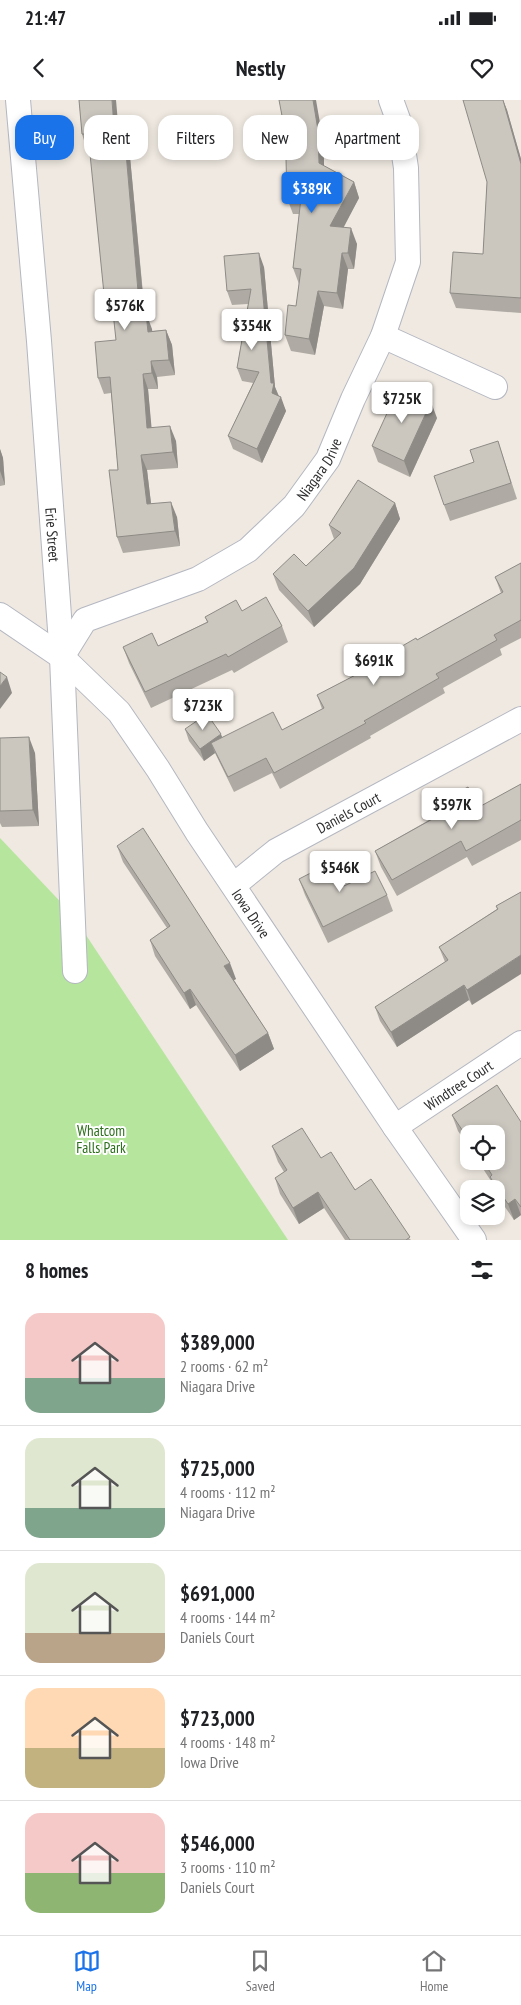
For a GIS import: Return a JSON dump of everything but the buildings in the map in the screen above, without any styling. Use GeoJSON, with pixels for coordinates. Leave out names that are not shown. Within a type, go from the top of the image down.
{"type":"FeatureCollection","features":[{"type":"Feature","properties":{"kind":"street","name":"Erie Street"},"geometry":{"type":"LineString","coordinates":[[18,100],[39,341],[62,657],[75,971]]}},
{"type":"Feature","properties":{"kind":"street","name":"Niagara Drive"},"geometry":{"type":"LineString","coordinates":[[62,657],[85,620],[198,579],[248,550],[294,506],[328,459],[353,399],[383,336],[408,262],[406,168],[398,122],[391,100]]}},
{"type":"Feature","properties":{"kind":"street"},"geometry":{"type":"LineString","coordinates":[[383,336],[496,387]]}},
{"type":"Feature","properties":{"kind":"street","name":"Iowa Drive"},"geometry":{"type":"LineString","coordinates":[[0,615],[62,657],[119,712],[158,769],[197,832],[395,1127],[474,1240]]}},
{"type":"Feature","properties":{"kind":"street","name":"Daniels Court"},"geometry":{"type":"LineString","coordinates":[[234,885],[276,851],[521,719]]}},
{"type":"Feature","properties":{"kind":"street","name":"Windtree Court"},"geometry":{"type":"LineString","coordinates":[[395,1127],[521,1043]]}},
{"type":"Feature","properties":{"kind":"green space","name":"Whatcom Falls Park"},"geometry":{"type":"Polygon","coordinates":[[[0,838],[72,914],[288,1240],[0,1240],[0,838]]]}}]}
